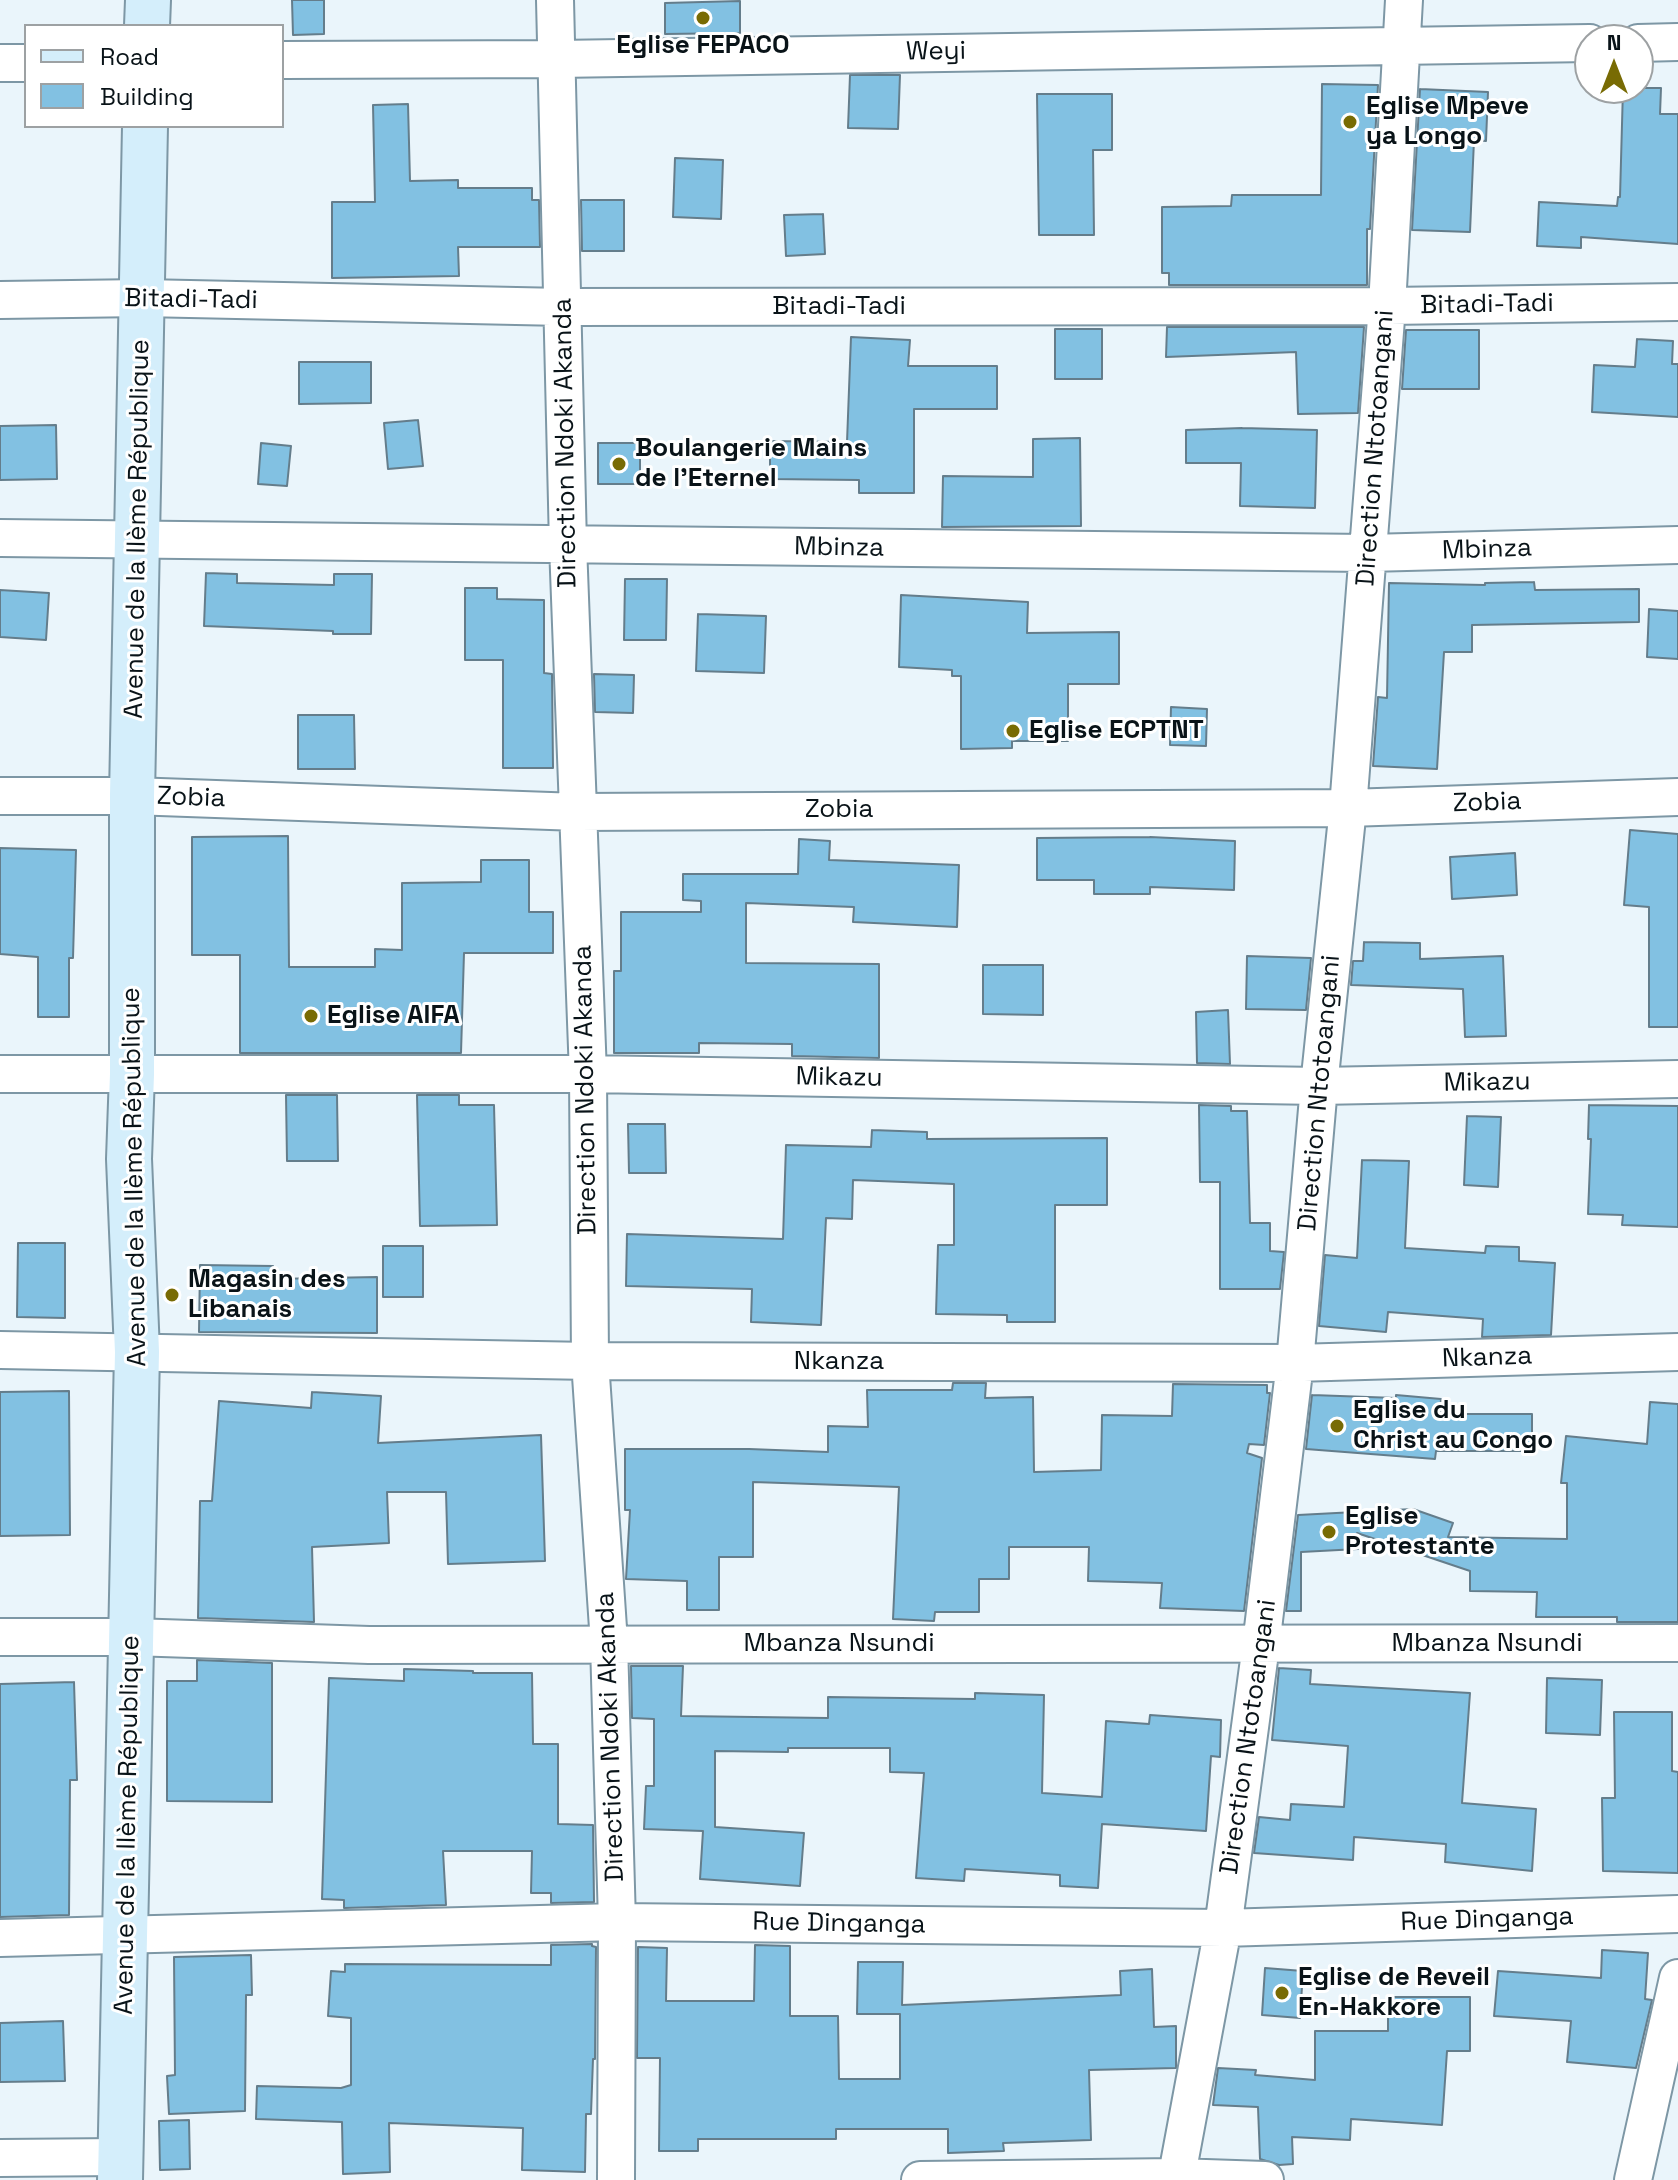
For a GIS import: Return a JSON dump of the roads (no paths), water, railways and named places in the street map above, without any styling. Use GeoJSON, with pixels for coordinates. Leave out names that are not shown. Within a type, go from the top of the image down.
{"type":"FeatureCollection","features":[{"type":"Feature","properties":{"kind":"street"},"geometry":{"type":"LineString","coordinates":[[147,24],[148,0]]}},
{"type":"Feature","properties":{"kind":"street","name":"Direction Ndoki Akanda"},"geometry":{"type":"LineString","coordinates":[[555,0],[568,545],[588,1074],[590,1361],[609,1643],[617,1922],[616,2180]]}},
{"type":"Feature","properties":{"kind":"street","name":"Direction Ntotoangani"},"geometry":{"type":"LineString","coordinates":[[1176,2179],[1223,1928],[1295,1363],[1319,1086],[1348,808],[1387,306],[1404,0]]}},
{"type":"Feature","properties":{"kind":"street"},"geometry":{"type":"LineString","coordinates":[[1654,43],[1678,42]]}},
{"type":"Feature","properties":{"kind":"street","name":"Weyi"},"geometry":{"type":"LineString","coordinates":[[284,60],[557,59],[1574,43]]}},
{"type":"Feature","properties":{"kind":"street"},"geometry":{"type":"LineString","coordinates":[[0,63],[24,63]]}},
{"type":"Feature","properties":{"kind":"street","name":"Avenue de la IIème République"},"geometry":{"type":"LineString","coordinates":[[120,2169],[137,1352],[129,1159],[132,796],[145,128]]}},
{"type":"Feature","properties":{"kind":"street","name":"Bitadi-Tadi"},"geometry":{"type":"LineString","coordinates":[[0,300],[143,298],[563,307],[1387,306],[1678,302]]}},
{"type":"Feature","properties":{"kind":"street","name":"Mbinza"},"geometry":{"type":"LineString","coordinates":[[0,538],[1368,553],[1678,545]]}},
{"type":"Feature","properties":{"kind":"street","name":"Zobia"},"geometry":{"type":"LineString","coordinates":[[0,796],[132,796],[578,812],[1348,808],[1678,797]]}},
{"type":"Feature","properties":{"kind":"street","name":"Mikazu"},"geometry":{"type":"LineString","coordinates":[[0,1074],[588,1074],[1319,1086],[1678,1079]]}},
{"type":"Feature","properties":{"kind":"street","name":"Nkanza"},"geometry":{"type":"LineString","coordinates":[[0,1350],[590,1361],[1295,1363],[1678,1352]]}},
{"type":"Feature","properties":{"kind":"street","name":"Mbanza Nsundi"},"geometry":{"type":"LineString","coordinates":[[0,1637],[132,1637],[369,1645],[1678,1643]]}},
{"type":"Feature","properties":{"kind":"street","name":"Rue Dinganga"},"geometry":{"type":"LineString","coordinates":[[0,1938],[617,1922],[1223,1928],[1678,1914]]}},
{"type":"Feature","properties":{"kind":"street"},"geometry":{"type":"LineString","coordinates":[[1633,2180],[1678,1978]]}},
{"type":"Feature","properties":{"kind":"street"},"geometry":{"type":"LineString","coordinates":[[0,2158],[120,2169]]}},
{"type":"Feature","properties":{"kind":"street"},"geometry":{"type":"LineString","coordinates":[[920,2180],[1265,2180]]}},
{"type":"Feature","properties":{"kind":"place","name":"Eglise FEPACO"},"geometry":{"type":"Point","coordinates":[703,18]}},
{"type":"Feature","properties":{"kind":"place","name":"Eglise Mpeve ya Longo"},"geometry":{"type":"Point","coordinates":[1350,122]}},
{"type":"Feature","properties":{"kind":"place","name":"Boulangerie Mains de l'Eternel"},"geometry":{"type":"Point","coordinates":[619,464]}},
{"type":"Feature","properties":{"kind":"place","name":"Eglise ECPTNT"},"geometry":{"type":"Point","coordinates":[1013,731]}},
{"type":"Feature","properties":{"kind":"place","name":"Eglise AIFA"},"geometry":{"type":"Point","coordinates":[311,1016]}},
{"type":"Feature","properties":{"kind":"place","name":"Magasin des Libanais"},"geometry":{"type":"Point","coordinates":[172,1295]}},
{"type":"Feature","properties":{"kind":"place","name":"Eglise du Christ au Congo"},"geometry":{"type":"Point","coordinates":[1337,1426]}},
{"type":"Feature","properties":{"kind":"place","name":"Eglise Protestante"},"geometry":{"type":"Point","coordinates":[1329,1532]}},
{"type":"Feature","properties":{"kind":"place","name":"Eglise de Reveil En-Hakkore"},"geometry":{"type":"Point","coordinates":[1282,1993]}}]}
